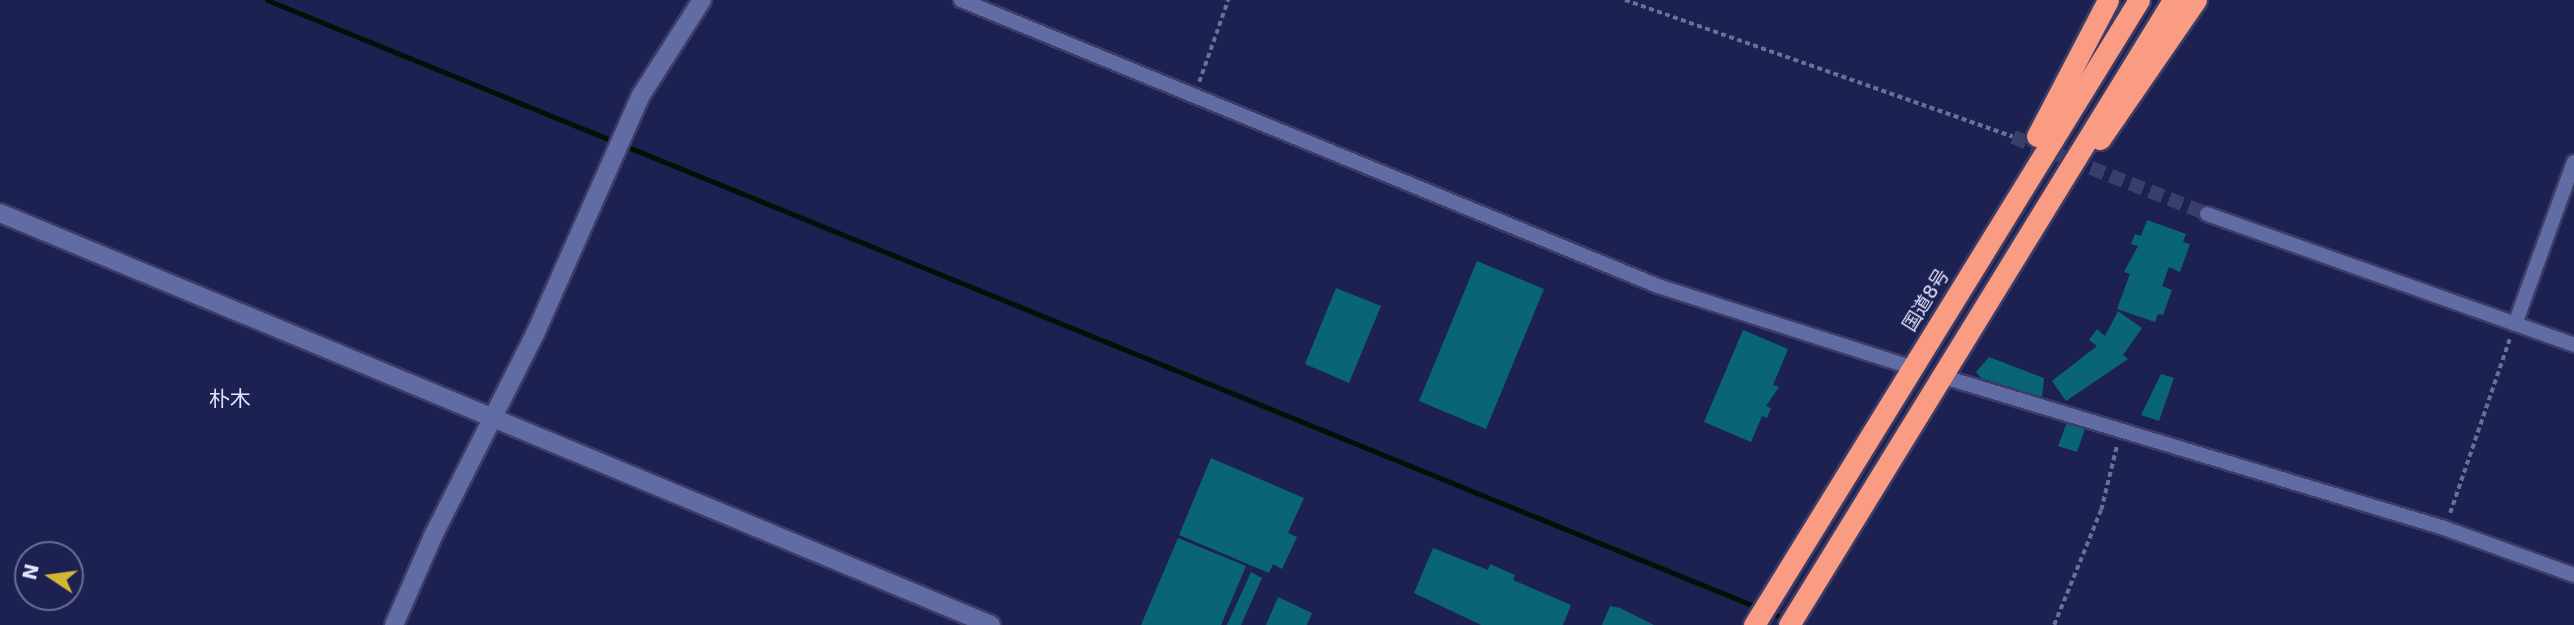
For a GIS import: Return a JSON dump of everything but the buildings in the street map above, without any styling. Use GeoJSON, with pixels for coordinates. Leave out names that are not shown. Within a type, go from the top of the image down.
{"type":"FeatureCollection","features":[{"type":"Feature","properties":{"kind":"highway"},"geometry":{"type":"LineString","coordinates":[[1969,273],[2108,0]]}},
{"type":"Feature","properties":{"kind":"highway","name":"国道8号"},"geometry":{"type":"LineString","coordinates":[[1754,625],[1910,367],[2139,0]]}},
{"type":"Feature","properties":{"kind":"highway"},"geometry":{"type":"LineString","coordinates":[[1789,625],[2174,0]]}},
{"type":"Feature","properties":{"kind":"highway"},"geometry":{"type":"LineString","coordinates":[[2027,235],[2146,78],[2196,0]]}},
{"type":"Feature","properties":{"kind":"street"},"geometry":{"type":"LineString","coordinates":[[394,625],[607,179],[641,95],[702,0]]}},
{"type":"Feature","properties":{"kind":"street"},"geometry":{"type":"LineString","coordinates":[[961,0],[1658,286],[1910,367]]}},
{"type":"Feature","properties":{"kind":"street"},"geometry":{"type":"LineString","coordinates":[[2515,324],[2574,162]]}},
{"type":"Feature","properties":{"kind":"street"},"geometry":{"type":"LineString","coordinates":[[0,213],[991,625]]}},
{"type":"Feature","properties":{"kind":"street"},"geometry":{"type":"LineString","coordinates":[[2207,214],[2574,345]]}},
{"type":"Feature","properties":{"kind":"street"},"geometry":{"type":"LineString","coordinates":[[1944,377],[2444,528],[2574,575]]}},
{"type":"Feature","properties":{"kind":"path"},"geometry":{"type":"LineString","coordinates":[[1194,97],[1228,0]]}},
{"type":"Feature","properties":{"kind":"path"},"geometry":{"type":"LineString","coordinates":[[1625,0],[2013,137]]}},
{"type":"Feature","properties":{"kind":"path"},"geometry":{"type":"LineString","coordinates":[[2444,528],[2515,324]]}},
{"type":"Feature","properties":{"kind":"path"},"geometry":{"type":"LineString","coordinates":[[2054,625],[2101,510],[2118,430]]}},
{"type":"Feature","properties":{"kind":"waterway"},"geometry":{"type":"LineString","coordinates":[[267,0],[1759,608]]}},
{"type":"Feature","properties":{"kind":"waterway"},"geometry":{"type":"LineString","coordinates":[[1768,612],[1788,620]]}},
{"type":"Feature","properties":{"kind":"tunnel"},"geometry":{"type":"LineString","coordinates":[[2013,137],[2207,214]]}},
{"type":"Feature","properties":{"kind":"district","name":"朴木"},"geometry":{"type":"Point","coordinates":[230,399]}}]}
